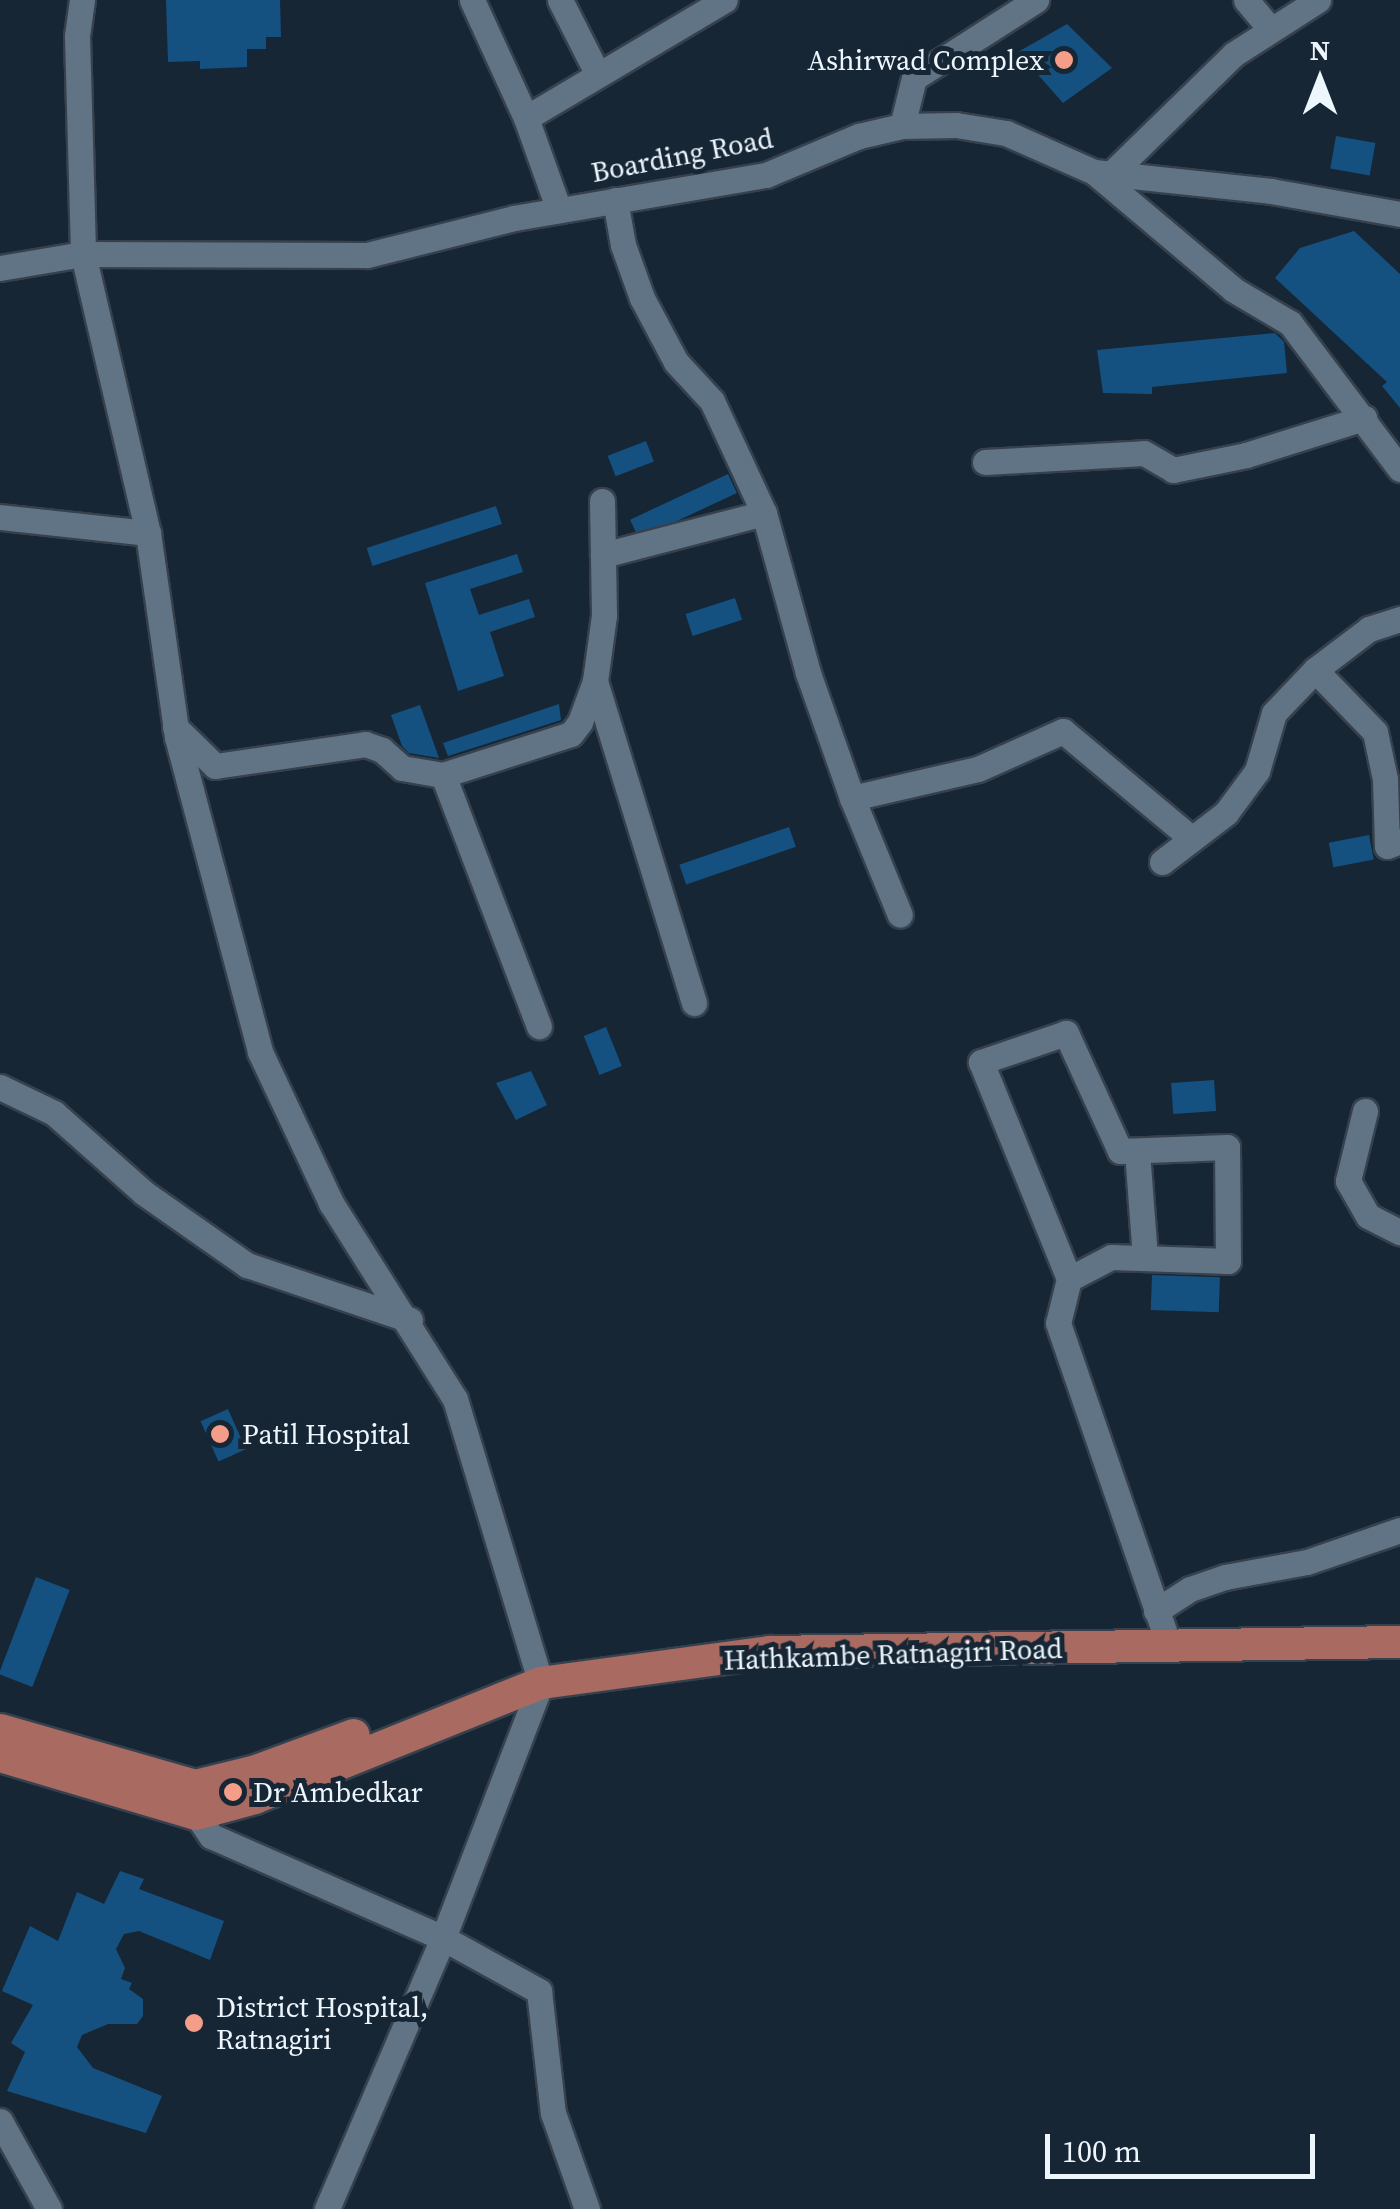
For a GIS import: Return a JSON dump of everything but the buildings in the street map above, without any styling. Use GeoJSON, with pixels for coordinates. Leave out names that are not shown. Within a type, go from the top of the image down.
{"type":"FeatureCollection","features":[{"type":"Feature","properties":{"kind":"main road"},"geometry":{"type":"LineString","coordinates":[[1162,1628],[1400,1628]]}},
{"type":"Feature","properties":{"kind":"main road","name":"Hathkambe Ratnagiri Road"},"geometry":{"type":"LineString","coordinates":[[196,1800],[255,1798],[539,1676],[770,1652],[1162,1628],[1400,1642]]}},
{"type":"Feature","properties":{"kind":"main road"},"geometry":{"type":"LineString","coordinates":[[0,1730],[196,1800]]}},
{"type":"Feature","properties":{"kind":"main road"},"geometry":{"type":"LineString","coordinates":[[0,1756],[196,1800]]}},
{"type":"Feature","properties":{"kind":"street"},"geometry":{"type":"LineString","coordinates":[[82,0],[77,36],[84,254],[148,533],[175,727],[260,1052],[331,1203],[410,1320],[455,1399],[539,1676],[443,1938],[327,2209]]}},
{"type":"Feature","properties":{"kind":"street"},"geometry":{"type":"LineString","coordinates":[[472,0],[526,118],[558,210]]}},
{"type":"Feature","properties":{"kind":"street"},"geometry":{"type":"LineString","coordinates":[[560,0],[597,73]]}},
{"type":"Feature","properties":{"kind":"street"},"geometry":{"type":"LineString","coordinates":[[526,118],[725,0]]}},
{"type":"Feature","properties":{"kind":"street"},"geometry":{"type":"LineString","coordinates":[[902,126],[914,78],[1036,0]]}},
{"type":"Feature","properties":{"kind":"street"},"geometry":{"type":"LineString","coordinates":[[1246,0],[1270,29]]}},
{"type":"Feature","properties":{"kind":"street"},"geometry":{"type":"LineString","coordinates":[[1318,0],[1234,54],[1140,143],[1102,173],[1234,290],[1290,323],[1400,469]]}},
{"type":"Feature","properties":{"kind":"street","name":"Boarding Road"},"geometry":{"type":"LineString","coordinates":[[0,268],[84,254],[366,255],[558,210],[766,174],[859,136],[902,126],[956,125],[1006,133],[1102,173],[1330,199],[1400,214]]}},
{"type":"Feature","properties":{"kind":"street"},"geometry":{"type":"LineString","coordinates":[[1136,178],[1140,143]]}},
{"type":"Feature","properties":{"kind":"street"},"geometry":{"type":"LineString","coordinates":[[614,200],[622,245],[642,298],[676,362],[712,401],[764,513],[808,673],[852,798],[900,914]]}},
{"type":"Feature","properties":{"kind":"street"},"geometry":{"type":"LineString","coordinates":[[985,462],[1144,454],[1174,470],[1246,455],[1364,418]]}},
{"type":"Feature","properties":{"kind":"street"},"geometry":{"type":"LineString","coordinates":[[175,727],[215,766],[366,744],[382,750],[402,768],[443,775],[571,734],[580,722],[595,681],[604,614],[602,501]]}},
{"type":"Feature","properties":{"kind":"street"},"geometry":{"type":"LineString","coordinates":[[603,555],[764,513]]}},
{"type":"Feature","properties":{"kind":"street"},"geometry":{"type":"LineString","coordinates":[[0,517],[148,533]]}},
{"type":"Feature","properties":{"kind":"street"},"geometry":{"type":"LineString","coordinates":[[1162,862],[1226,813],[1256,771],[1274,713],[1315,670],[1369,629],[1400,618]]}},
{"type":"Feature","properties":{"kind":"street"},"geometry":{"type":"LineString","coordinates":[[1315,670],[1375,732],[1385,780],[1386,846],[1400,841]]}},
{"type":"Feature","properties":{"kind":"street"},"geometry":{"type":"LineString","coordinates":[[595,681],[694,1004]]}},
{"type":"Feature","properties":{"kind":"street"},"geometry":{"type":"LineString","coordinates":[[852,798],[978,769],[1063,730],[1192,839]]}},
{"type":"Feature","properties":{"kind":"street"},"geometry":{"type":"LineString","coordinates":[[443,775],[539,1026]]}},
{"type":"Feature","properties":{"kind":"street"},"geometry":{"type":"LineString","coordinates":[[1069,1280],[1111,1257],[1228,1261],[1226,1147],[1120,1151],[1066,1034],[981,1062],[1069,1280],[1058,1324],[1162,1628]]}},
{"type":"Feature","properties":{"kind":"street"},"geometry":{"type":"LineString","coordinates":[[0,1086],[54,1112],[144,1192],[247,1265],[410,1320]]}},
{"type":"Feature","properties":{"kind":"street"},"geometry":{"type":"LineString","coordinates":[[1365,1111],[1348,1181],[1368,1216],[1400,1232]]}},
{"type":"Feature","properties":{"kind":"street"},"geometry":{"type":"LineString","coordinates":[[1137,1150],[1145,1258]]}},
{"type":"Feature","properties":{"kind":"street"},"geometry":{"type":"LineString","coordinates":[[1162,1628],[1190,1590],[1224,1576],[1307,1562],[1400,1530]]}},
{"type":"Feature","properties":{"kind":"street"},"geometry":{"type":"LineString","coordinates":[[196,1800],[211,1836],[443,1938],[539,1991],[554,2113],[587,2209]]}},
{"type":"Feature","properties":{"kind":"street"},"geometry":{"type":"LineString","coordinates":[[0,2121],[49,2209]]}},
{"type":"Feature","properties":{"kind":"place","name":"Ashirwad Complex"},"geometry":{"type":"Point","coordinates":[1064,60]}},
{"type":"Feature","properties":{"kind":"place","name":"Patil Hospital"},"geometry":{"type":"Point","coordinates":[220,1434]}},
{"type":"Feature","properties":{"kind":"place","name":"Dr Ambedkar"},"geometry":{"type":"Point","coordinates":[233,1792]}},
{"type":"Feature","properties":{"kind":"place","name":"District Hospital, Ratnagiri"},"geometry":{"type":"Point","coordinates":[194,2023]}}]}
